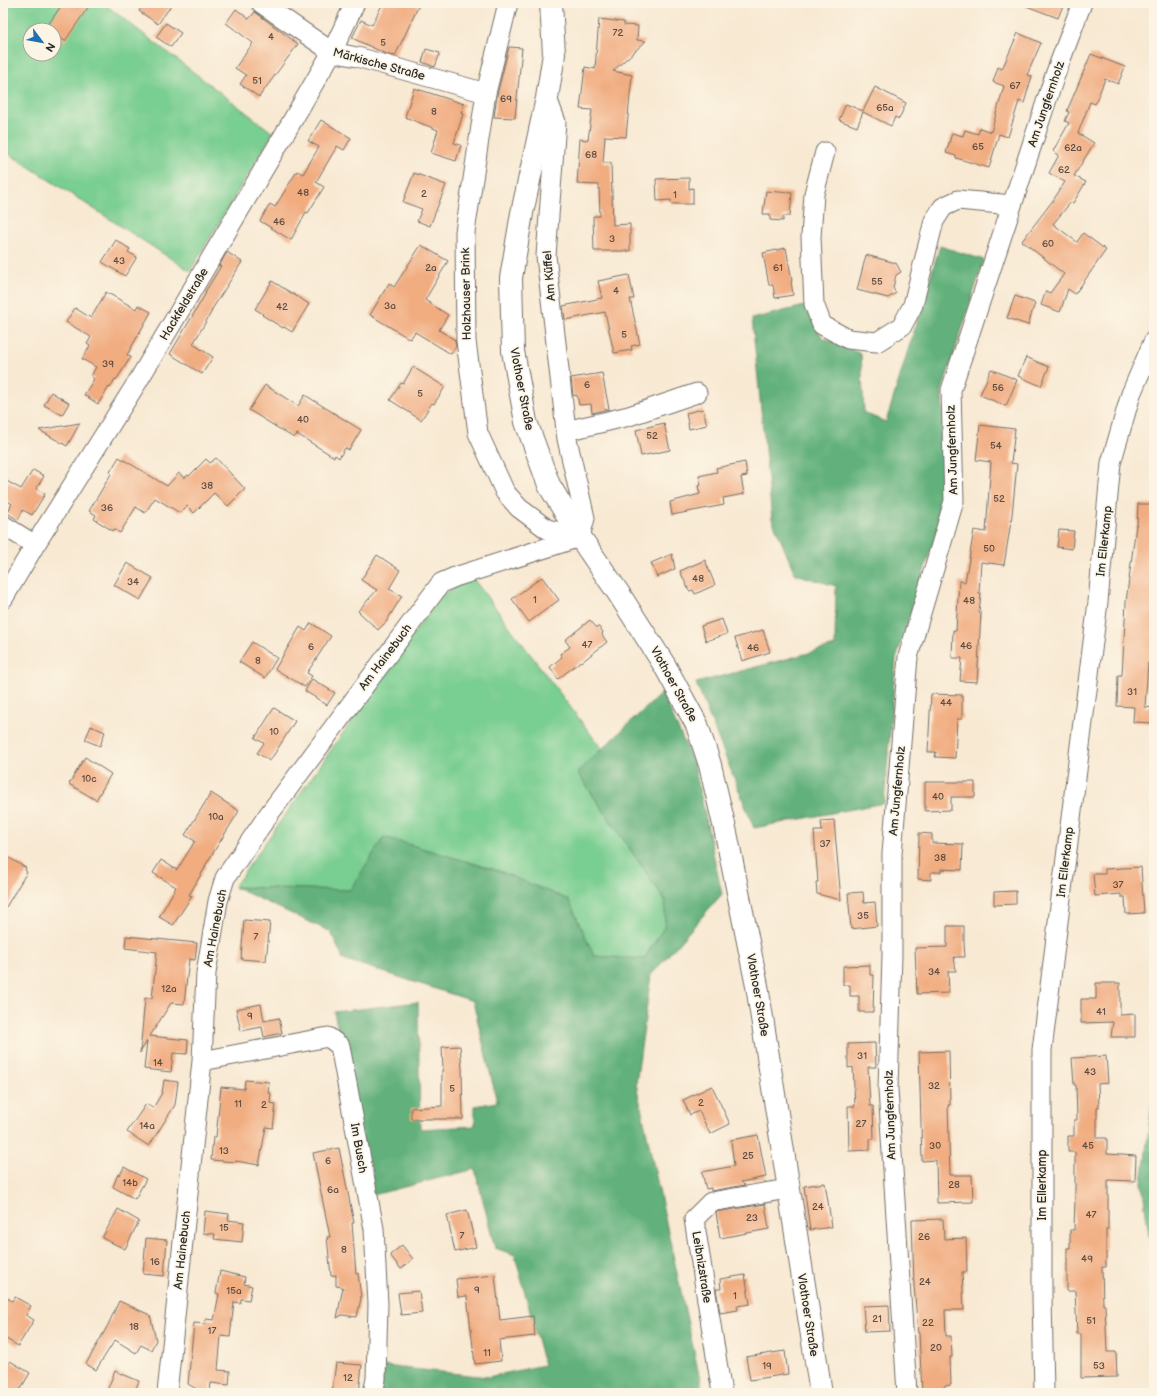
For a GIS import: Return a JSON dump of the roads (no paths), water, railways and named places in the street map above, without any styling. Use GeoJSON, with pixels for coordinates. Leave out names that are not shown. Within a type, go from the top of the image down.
{"type":"FeatureCollection","features":[{"type":"Feature","properties":{"kind":"street","name":"Märkische Straße"},"geometry":{"type":"LineString","coordinates":[[261,3],[332,52],[357,57],[486,93]]}},
{"type":"Feature","properties":{"kind":"street","name":"Hackfeldstraße"},"geometry":{"type":"LineString","coordinates":[[3,599],[137,382],[332,52],[356,3]]}},
{"type":"Feature","properties":{"kind":"street","name":"Holzhauser Brink"},"geometry":{"type":"LineString","coordinates":[[508,3],[486,93],[465,232],[466,341],[478,433],[505,492],[519,508],[547,529],[580,537]]}},
{"type":"Feature","properties":{"kind":"street","name":"Vlothoer Straße"},"geometry":{"type":"LineString","coordinates":[[551,3],[554,54],[547,98],[522,213],[510,278],[513,351],[526,422],[549,485],[580,537],[666,666],[697,725],[710,765],[726,833],[757,986],[821,1393]]}},
{"type":"Feature","properties":{"kind":"street","name":"Am Jungfernholz"},"geometry":{"type":"LineString","coordinates":[[907,1393],[888,1089],[892,955],[892,854],[908,657],[954,502],[951,390],[1055,75],[1082,3]]}},
{"type":"Feature","properties":{"kind":"street","name":"Am Küffel"},"geometry":{"type":"LineString","coordinates":[[547,98],[556,122],[546,256],[566,431],[585,518],[580,537]]}},
{"type":"Feature","properties":{"kind":"street"},"geometry":{"type":"LineString","coordinates":[[825,152],[814,194],[811,237],[814,304],[822,325],[848,339],[877,342],[902,326],[913,305],[934,221],[943,208],[958,200],[1012,205]]}},
{"type":"Feature","properties":{"kind":"street","name":"Im Ellerkamp"},"geometry":{"type":"LineString","coordinates":[[1044,1393],[1042,1297],[1042,1050],[1098,602],[1112,463],[1131,394],[1154,340]]}},
{"type":"Feature","properties":{"kind":"street"},"geometry":{"type":"LineString","coordinates":[[566,431],[629,416],[696,393]]}},
{"type":"Feature","properties":{"kind":"street"},"geometry":{"type":"LineString","coordinates":[[3,525],[35,545]]}},
{"type":"Feature","properties":{"kind":"street","name":"Am Hainebuch"},"geometry":{"type":"LineString","coordinates":[[167,1393],[202,1061],[206,973],[218,901],[225,878],[269,814],[441,583],[454,577],[580,537]]}},
{"type":"Feature","properties":{"kind":"street","name":"Im Busch"},"geometry":{"type":"LineString","coordinates":[[202,1061],[328,1037],[340,1046],[374,1229],[378,1304],[376,1379],[373,1393]]}},
{"type":"Feature","properties":{"kind":"street","name":"Leibnizstraße"},"geometry":{"type":"LineString","coordinates":[[722,1393],[694,1219],[711,1202],[788,1189]]}}]}
